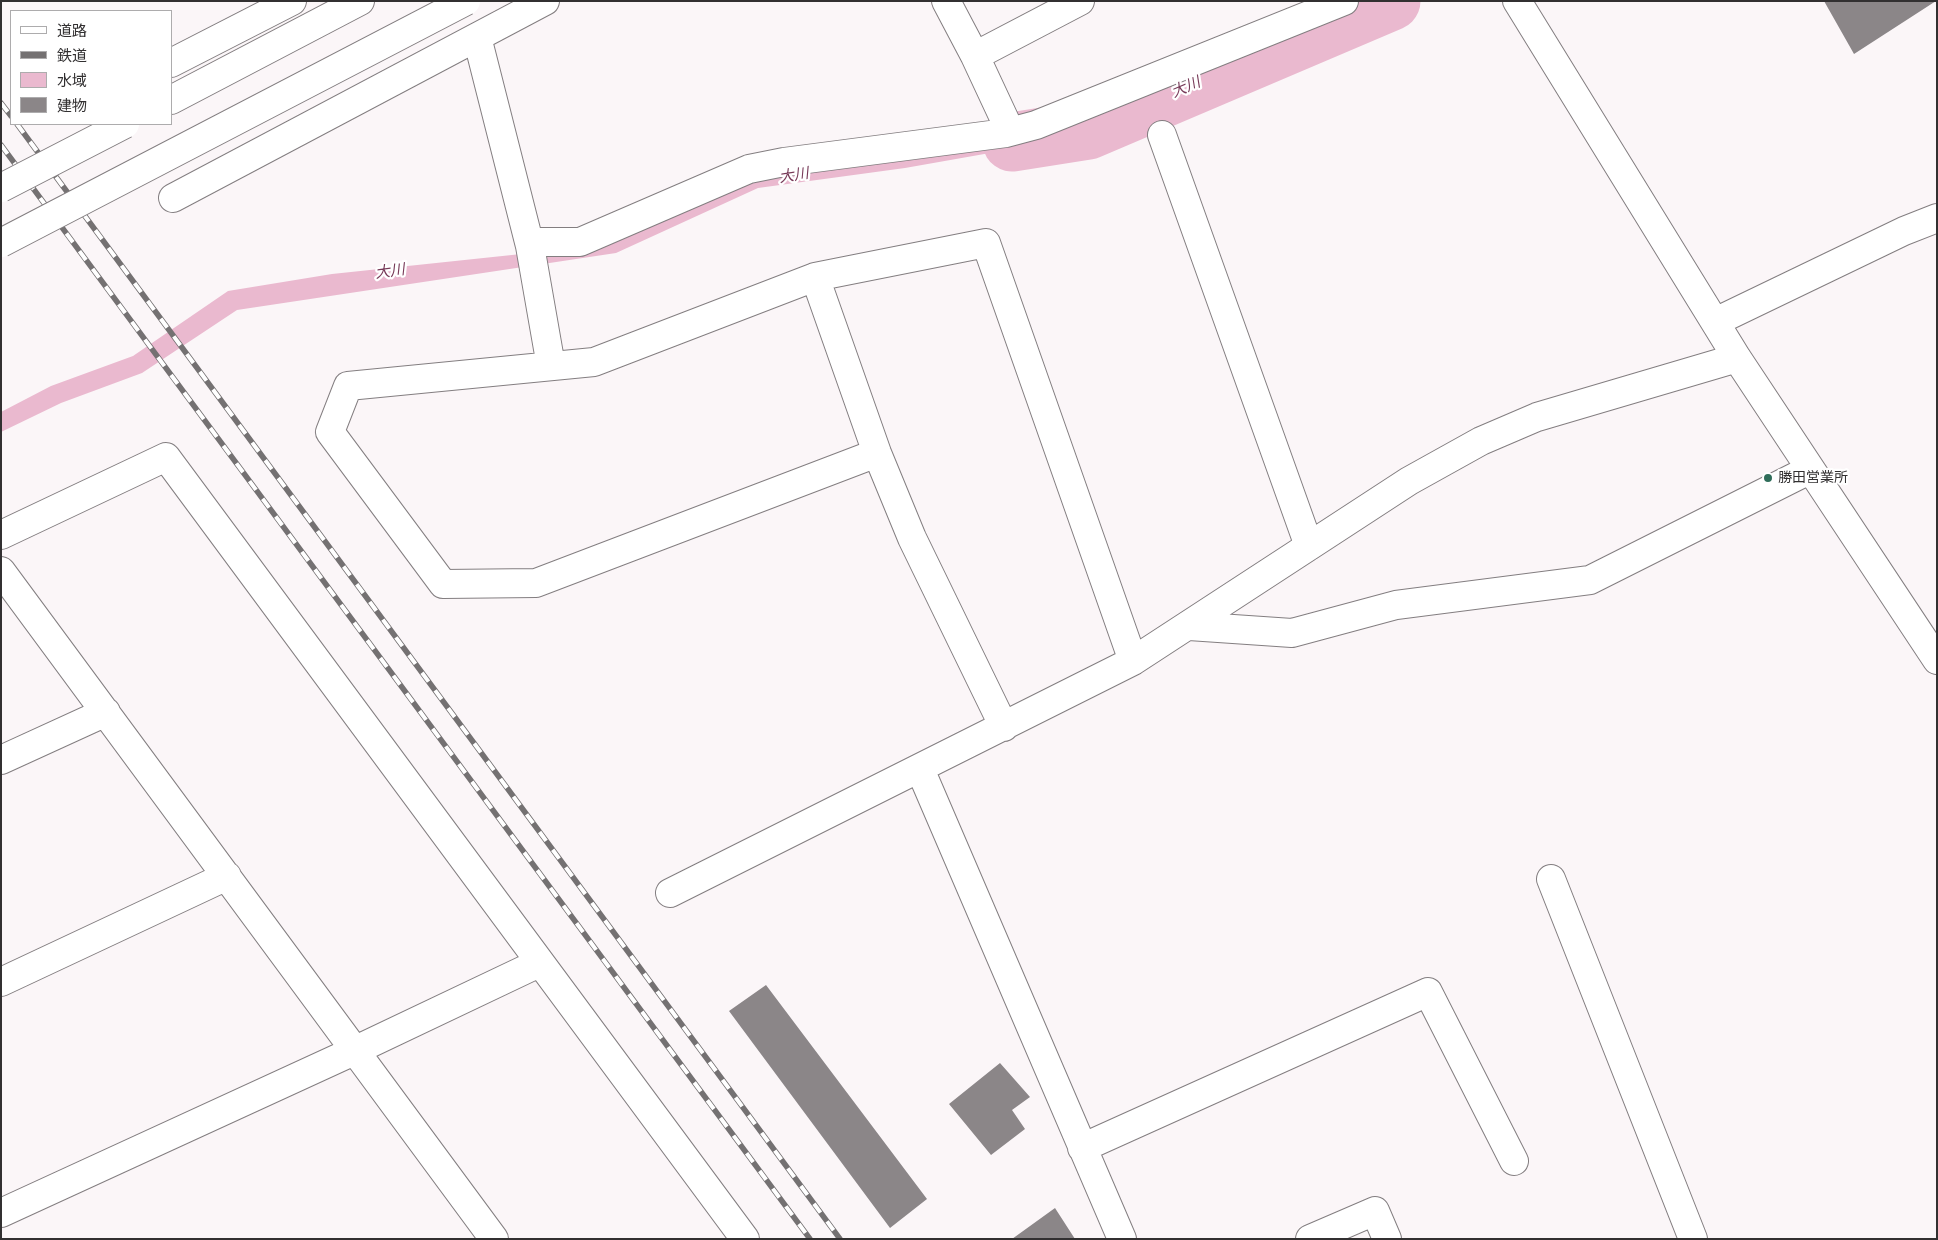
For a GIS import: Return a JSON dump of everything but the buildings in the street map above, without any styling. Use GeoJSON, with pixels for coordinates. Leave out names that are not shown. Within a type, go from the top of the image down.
{"type":"FeatureCollection","features":[{"type":"Feature","properties":{"kind":"street"},"geometry":{"type":"LineString","coordinates":[[172,62],[292,1]]}},
{"type":"Feature","properties":{"kind":"street"},"geometry":{"type":"LineString","coordinates":[[172,99],[360,1]]}},
{"type":"Feature","properties":{"kind":"street"},"geometry":{"type":"LineString","coordinates":[[1,243],[466,1]]}},
{"type":"Feature","properties":{"kind":"street"},"geometry":{"type":"LineString","coordinates":[[173,198],[546,1]]}},
{"type":"Feature","properties":{"kind":"street"},"geometry":{"type":"LineString","coordinates":[[946,1],[976,56],[1010,131]]}},
{"type":"Feature","properties":{"kind":"street"},"geometry":{"type":"LineString","coordinates":[[976,56],[1080,1]]}},
{"type":"Feature","properties":{"kind":"street"},"geometry":{"type":"LineString","coordinates":[[531,252],[580,242],[758,167],[1010,131],[1036,125],[1344,1]]}},
{"type":"Feature","properties":{"kind":"street"},"geometry":{"type":"LineString","coordinates":[[1516,1],[1737,358],[1937,660]]}},
{"type":"Feature","properties":{"kind":"street"},"geometry":{"type":"LineString","coordinates":[[477,37],[531,252],[551,366]]}},
{"type":"Feature","properties":{"kind":"street"},"geometry":{"type":"LineString","coordinates":[[1,188],[123,125]]}},
{"type":"Feature","properties":{"kind":"street"},"geometry":{"type":"LineString","coordinates":[[1162,135],[1309,546]]}},
{"type":"Feature","properties":{"kind":"street"},"geometry":{"type":"LineString","coordinates":[[1715,322],[1904,231],[1937,218]]}},
{"type":"Feature","properties":{"kind":"street"},"geometry":{"type":"LineString","coordinates":[[877,453],[536,583],[443,584],[330,432],[348,386],[594,362],[815,277],[986,243],[1132,661]]}},
{"type":"Feature","properties":{"kind":"street"},"geometry":{"type":"LineString","coordinates":[[815,277],[877,453],[912,538],[1004,727]]}},
{"type":"Feature","properties":{"kind":"street"},"geometry":{"type":"LineString","coordinates":[[670,892],[1004,727],[1132,661],[1189,626],[1409,481],[1481,441],[1537,418],[1737,358]]}},
{"type":"Feature","properties":{"kind":"street"},"geometry":{"type":"LineString","coordinates":[[1,535],[166,457],[745,1239]]}},
{"type":"Feature","properties":{"kind":"street"},"geometry":{"type":"LineString","coordinates":[[1189,626],[1292,633],[1396,605],[1590,580],[1810,470]]}},
{"type":"Feature","properties":{"kind":"street"},"geometry":{"type":"LineString","coordinates":[[1,571],[494,1239]]}},
{"type":"Feature","properties":{"kind":"street"},"geometry":{"type":"LineString","coordinates":[[1,760],[106,712]]}},
{"type":"Feature","properties":{"kind":"street"},"geometry":{"type":"LineString","coordinates":[[920,769],[1122,1239]]}},
{"type":"Feature","properties":{"kind":"street"},"geometry":{"type":"LineString","coordinates":[[1,982],[227,876]]}},
{"type":"Feature","properties":{"kind":"street"},"geometry":{"type":"LineString","coordinates":[[1551,879],[1693,1239]]}},
{"type":"Feature","properties":{"kind":"street"},"geometry":{"type":"LineString","coordinates":[[1,1213],[356,1050],[539,963]]}},
{"type":"Feature","properties":{"kind":"street"},"geometry":{"type":"LineString","coordinates":[[1082,1148],[1428,992],[1514,1161]]}},
{"type":"Feature","properties":{"kind":"street"},"geometry":{"type":"LineString","coordinates":[[1310,1239],[1375,1211],[1387,1239]]}},
{"type":"Feature","properties":{"kind":"water"},"geometry":{"type":"Polygon","coordinates":[[[1090,124],[1092,135],[905,168],[758,188],[616,253],[237,310],[142,373],[61,403],[1,432],[1,412],[51,386],[133,356],[228,291],[332,274],[597,246],[753,179],[1090,124]]]}},
{"type":"Feature","properties":{"kind":"waterway","name":"大川"},"geometry":{"type":"LineString","coordinates":[[1012,142],[1088,130],[1391,1]]}},
{"type":"Feature","properties":{"kind":"railway"},"geometry":{"type":"LineString","coordinates":[[1,103],[10,115]]}},
{"type":"Feature","properties":{"kind":"railway"},"geometry":{"type":"LineString","coordinates":[[18,125],[840,1239]]}},
{"type":"Feature","properties":{"kind":"railway"},"geometry":{"type":"LineString","coordinates":[[1,145],[810,1239]]}},
{"type":"Feature","properties":{"kind":"place","name":"勝田営業所"},"geometry":{"type":"Point","coordinates":[1768,478]}}]}
